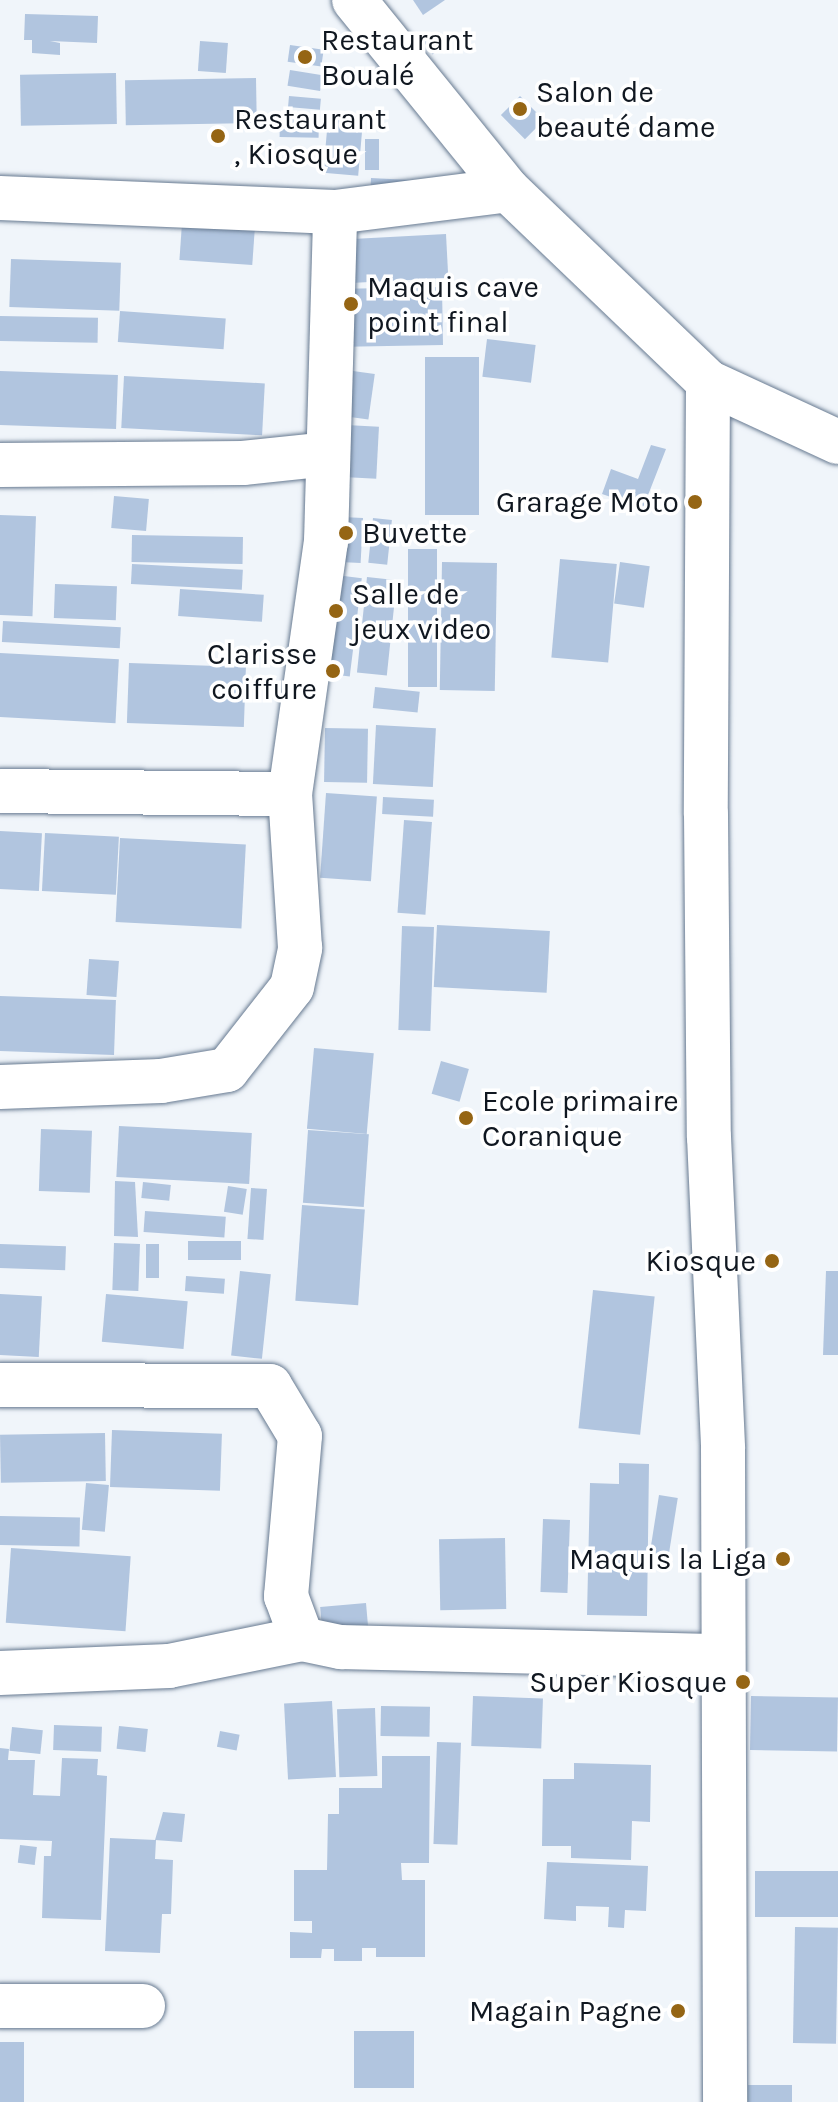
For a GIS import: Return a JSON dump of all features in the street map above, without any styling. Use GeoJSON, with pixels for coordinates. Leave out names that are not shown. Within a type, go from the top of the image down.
{"type":"FeatureCollection","features":[{"type":"Feature","properties":{"kind":"street"},"geometry":{"type":"LineString","coordinates":[[354,0],[508,190],[708,382],[838,442]]}},
{"type":"Feature","properties":{"kind":"street"},"geometry":{"type":"LineString","coordinates":[[0,198],[335,212],[508,190]]}},
{"type":"Feature","properties":{"kind":"street"},"geometry":{"type":"LineString","coordinates":[[0,1087],[161,1081],[227,1070],[292,987],[300,948],[290,794],[326,542],[335,212]]}},
{"type":"Feature","properties":{"kind":"street"},"geometry":{"type":"LineString","coordinates":[[708,382],[708,1075],[723,1449],[725,2102]]}},
{"type":"Feature","properties":{"kind":"street"},"geometry":{"type":"LineString","coordinates":[[0,465],[243,463],[328,454]]}},
{"type":"Feature","properties":{"kind":"street"},"geometry":{"type":"LineString","coordinates":[[0,791],[290,794]]}},
{"type":"Feature","properties":{"kind":"street"},"geometry":{"type":"LineString","coordinates":[[0,1385],[270,1386],[300,1436],[286,1596],[302,1639]]}},
{"type":"Feature","properties":{"kind":"street"},"geometry":{"type":"LineString","coordinates":[[0,1673],[169,1666],[302,1639],[341,1647],[722,1656]]}},
{"type":"Feature","properties":{"kind":"street"},"geometry":{"type":"LineString","coordinates":[[0,2006],[143,2006]]}},
{"type":"Feature","properties":{"kind":"building"},"geometry":{"type":"Polygon","coordinates":[[[413,0],[445,0],[423,15],[413,0]]]}},
{"type":"Feature","properties":{"kind":"building"},"geometry":{"type":"Polygon","coordinates":[[[25,14],[98,16],[97,43],[50,41],[60,43],[60,55],[32,53],[32,40],[24,40],[25,14]]]}},
{"type":"Feature","properties":{"kind":"building"},"geometry":{"type":"Polygon","coordinates":[[[434,34],[443,47],[433,55],[423,41],[434,34]]]}},
{"type":"Feature","properties":{"kind":"building"},"geometry":{"type":"Polygon","coordinates":[[[200,41],[228,43],[226,73],[198,71],[200,41]]]}},
{"type":"Feature","properties":{"kind":"building"},"geometry":{"type":"Polygon","coordinates":[[[290,45],[324,50],[321,67],[288,62],[290,45]]]}},
{"type":"Feature","properties":{"kind":"building"},"geometry":{"type":"Polygon","coordinates":[[[290,70],[323,75],[320,91],[287,86],[290,70]]]}},
{"type":"Feature","properties":{"kind":"building"},"geometry":{"type":"Polygon","coordinates":[[[116,73],[117,124],[21,126],[20,75],[116,73]]]}},
{"type":"Feature","properties":{"kind":"building"},"geometry":{"type":"Polygon","coordinates":[[[256,78],[257,123],[126,125],[125,80],[256,78]]]}},
{"type":"Feature","properties":{"kind":"building"},"geometry":{"type":"Polygon","coordinates":[[[289,96],[321,99],[320,110],[288,107],[289,96]]]}},
{"type":"Feature","properties":{"kind":"building"},"geometry":{"type":"Polygon","coordinates":[[[520,96],[544,120],[525,139],[501,115],[520,96]]]}},
{"type":"Feature","properties":{"kind":"building"},"geometry":{"type":"Polygon","coordinates":[[[280,113],[319,114],[319,138],[280,137],[280,113]]]}},
{"type":"Feature","properties":{"kind":"building"},"geometry":{"type":"Polygon","coordinates":[[[328,119],[363,122],[358,176],[323,173],[328,119]]]}},
{"type":"Feature","properties":{"kind":"building"},"geometry":{"type":"Polygon","coordinates":[[[365,139],[379,139],[379,170],[365,170],[365,139]]]}},
{"type":"Feature","properties":{"kind":"building"},"geometry":{"type":"Polygon","coordinates":[[[371,178],[414,180],[413,192],[370,190],[371,178]]]}},
{"type":"Feature","properties":{"kind":"building"},"geometry":{"type":"Polygon","coordinates":[[[183,209],[256,214],[252,265],[179,260],[183,209]]]}},
{"type":"Feature","properties":{"kind":"building"},"geometry":{"type":"Polygon","coordinates":[[[446,234],[448,278],[345,283],[343,239],[446,234]]]}},
{"type":"Feature","properties":{"kind":"building"},"geometry":{"type":"Polygon","coordinates":[[[11,259],[121,263],[119,311],[9,307],[11,259]]]}},
{"type":"Feature","properties":{"kind":"building"},"geometry":{"type":"Polygon","coordinates":[[[442,287],[443,345],[347,347],[346,289],[442,287]]]}},
{"type":"Feature","properties":{"kind":"building"},"geometry":{"type":"Polygon","coordinates":[[[120,311],[226,318],[224,349],[118,342],[120,311]]]}},
{"type":"Feature","properties":{"kind":"building"},"geometry":{"type":"Polygon","coordinates":[[[0,316],[98,318],[98,343],[0,341],[0,316]]]}},
{"type":"Feature","properties":{"kind":"building"},"geometry":{"type":"Polygon","coordinates":[[[487,339],[536,345],[531,383],[482,377],[487,339]]]}},
{"type":"Feature","properties":{"kind":"building"},"geometry":{"type":"Polygon","coordinates":[[[425,357],[479,357],[479,515],[425,515],[425,357]]]}},
{"type":"Feature","properties":{"kind":"building"},"geometry":{"type":"Polygon","coordinates":[[[0,371],[118,375],[116,429],[0,425],[0,371]]]}},
{"type":"Feature","properties":{"kind":"building"},"geometry":{"type":"Polygon","coordinates":[[[353,371],[375,374],[368,420],[347,417],[353,371]]]}},
{"type":"Feature","properties":{"kind":"building"},"geometry":{"type":"Polygon","coordinates":[[[124,376],[265,383],[262,435],[121,428],[124,376]]]}},
{"type":"Feature","properties":{"kind":"building"},"geometry":{"type":"Polygon","coordinates":[[[346,425],[379,427],[376,479],[343,477],[346,425]]]}},
{"type":"Feature","properties":{"kind":"building"},"geometry":{"type":"Polygon","coordinates":[[[651,445],[666,449],[643,508],[602,494],[611,469],[638,479],[651,445]]]}},
{"type":"Feature","properties":{"kind":"building"},"geometry":{"type":"Polygon","coordinates":[[[114,496],[149,499],[146,531],[111,528],[114,496]]]}},
{"type":"Feature","properties":{"kind":"building"},"geometry":{"type":"Polygon","coordinates":[[[0,515],[36,516],[32,616],[0,615],[0,515]]]}},
{"type":"Feature","properties":{"kind":"building"},"geometry":{"type":"Polygon","coordinates":[[[342,517],[363,518],[361,563],[340,562],[342,517]]]}},
{"type":"Feature","properties":{"kind":"building"},"geometry":{"type":"Polygon","coordinates":[[[373,518],[392,520],[387,565],[368,563],[373,518]]]}},
{"type":"Feature","properties":{"kind":"building"},"geometry":{"type":"Polygon","coordinates":[[[132,535],[243,537],[243,564],[132,562],[132,535]]]}},
{"type":"Feature","properties":{"kind":"building"},"geometry":{"type":"Polygon","coordinates":[[[408,549],[437,549],[437,687],[408,687],[408,549]]]}},
{"type":"Feature","properties":{"kind":"building"},"geometry":{"type":"Polygon","coordinates":[[[560,559],[617,564],[608,663],[551,658],[560,559]]]}},
{"type":"Feature","properties":{"kind":"building"},"geometry":{"type":"Polygon","coordinates":[[[442,562],[497,563],[495,691],[440,690],[442,562]]]}},
{"type":"Feature","properties":{"kind":"building"},"geometry":{"type":"Polygon","coordinates":[[[620,562],[650,566],[644,608],[614,604],[620,562]]]}},
{"type":"Feature","properties":{"kind":"building"},"geometry":{"type":"Polygon","coordinates":[[[132,564],[243,570],[242,590],[131,584],[132,564]]]}},
{"type":"Feature","properties":{"kind":"building"},"geometry":{"type":"Polygon","coordinates":[[[336,575],[362,578],[350,676],[324,673],[336,575]]]}},
{"type":"Feature","properties":{"kind":"building"},"geometry":{"type":"Polygon","coordinates":[[[367,577],[397,580],[387,676],[357,672],[367,577]]]}},
{"type":"Feature","properties":{"kind":"building"},"geometry":{"type":"Polygon","coordinates":[[[55,584],[117,586],[116,620],[54,618],[55,584]]]}},
{"type":"Feature","properties":{"kind":"building"},"geometry":{"type":"Polygon","coordinates":[[[180,589],[264,595],[262,622],[178,616],[180,589]]]}},
{"type":"Feature","properties":{"kind":"building"},"geometry":{"type":"Polygon","coordinates":[[[3,621],[121,627],[120,648],[2,642],[3,621]]]}},
{"type":"Feature","properties":{"kind":"building"},"geometry":{"type":"Polygon","coordinates":[[[0,653],[119,659],[115,723],[0,717],[0,653]]]}},
{"type":"Feature","properties":{"kind":"building"},"geometry":{"type":"Polygon","coordinates":[[[129,663],[246,667],[244,727],[127,723],[129,663]]]}},
{"type":"Feature","properties":{"kind":"building"},"geometry":{"type":"Polygon","coordinates":[[[375,687],[420,692],[418,713],[373,708],[375,687]]]}},
{"type":"Feature","properties":{"kind":"building"},"geometry":{"type":"Polygon","coordinates":[[[376,725],[436,728],[433,787],[373,784],[376,725]]]}},
{"type":"Feature","properties":{"kind":"building"},"geometry":{"type":"Polygon","coordinates":[[[325,728],[368,729],[367,783],[324,782],[325,728]]]}},
{"type":"Feature","properties":{"kind":"building"},"geometry":{"type":"Polygon","coordinates":[[[326,793],[377,797],[371,881],[320,878],[326,793]]]}},
{"type":"Feature","properties":{"kind":"building"},"geometry":{"type":"Polygon","coordinates":[[[383,797],[434,800],[433,817],[382,814],[383,797]]]}},
{"type":"Feature","properties":{"kind":"building"},"geometry":{"type":"Polygon","coordinates":[[[404,820],[432,822],[425,915],[398,913],[404,820]]]}},
{"type":"Feature","properties":{"kind":"building"},"geometry":{"type":"Polygon","coordinates":[[[0,831],[42,833],[39,891],[0,889],[0,831]]]}},
{"type":"Feature","properties":{"kind":"building"},"geometry":{"type":"Polygon","coordinates":[[[45,833],[119,837],[116,895],[42,891],[45,833]]]}},
{"type":"Feature","properties":{"kind":"building"},"geometry":{"type":"Polygon","coordinates":[[[120,838],[246,845],[241,928],[116,922],[120,838]]]}},
{"type":"Feature","properties":{"kind":"building"},"geometry":{"type":"Polygon","coordinates":[[[437,925],[550,931],[547,993],[434,987],[437,925]]]}},
{"type":"Feature","properties":{"kind":"building"},"geometry":{"type":"Polygon","coordinates":[[[402,926],[434,927],[430,1031],[398,1030],[402,926]]]}},
{"type":"Feature","properties":{"kind":"building"},"geometry":{"type":"Polygon","coordinates":[[[89,959],[119,961],[116,997],[86,995],[89,959]]]}},
{"type":"Feature","properties":{"kind":"building"},"geometry":{"type":"Polygon","coordinates":[[[0,996],[116,1000],[114,1055],[0,1051],[0,996]]]}},
{"type":"Feature","properties":{"kind":"building"},"geometry":{"type":"Polygon","coordinates":[[[314,1048],[374,1053],[367,1134],[307,1129],[314,1048]]]}},
{"type":"Feature","properties":{"kind":"building"},"geometry":{"type":"Polygon","coordinates":[[[441,1061],[469,1069],[460,1102],[432,1094],[441,1061]]]}},
{"type":"Feature","properties":{"kind":"building"},"geometry":{"type":"Polygon","coordinates":[[[119,1126],[252,1133],[249,1184],[116,1177],[119,1126]]]}},
{"type":"Feature","properties":{"kind":"building"},"geometry":{"type":"Polygon","coordinates":[[[41,1129],[92,1131],[90,1193],[39,1191],[41,1129]]]}},
{"type":"Feature","properties":{"kind":"building"},"geometry":{"type":"Polygon","coordinates":[[[308,1130],[369,1134],[364,1207],[303,1203],[308,1130]]]}},
{"type":"Feature","properties":{"kind":"building"},"geometry":{"type":"Polygon","coordinates":[[[115,1181],[135,1182],[138,1237],[114,1236],[115,1181]]]}},
{"type":"Feature","properties":{"kind":"building"},"geometry":{"type":"Polygon","coordinates":[[[143,1182],[171,1185],[169,1201],[141,1198],[143,1182]]]}},
{"type":"Feature","properties":{"kind":"building"},"geometry":{"type":"Polygon","coordinates":[[[228,1186],[247,1189],[243,1215],[224,1212],[228,1186]]]}},
{"type":"Feature","properties":{"kind":"building"},"geometry":{"type":"Polygon","coordinates":[[[251,1188],[267,1189],[263,1240],[247,1239],[251,1188]]]}},
{"type":"Feature","properties":{"kind":"building"},"geometry":{"type":"Polygon","coordinates":[[[302,1205],[365,1209],[358,1305],[295,1301],[302,1205]]]}},
{"type":"Feature","properties":{"kind":"building"},"geometry":{"type":"Polygon","coordinates":[[[145,1211],[226,1217],[224,1238],[144,1232],[145,1211]]]}},
{"type":"Feature","properties":{"kind":"building"},"geometry":{"type":"Polygon","coordinates":[[[188,1241],[241,1241],[241,1260],[188,1260],[188,1241]]]}},
{"type":"Feature","properties":{"kind":"building"},"geometry":{"type":"Polygon","coordinates":[[[114,1243],[140,1244],[138,1291],[112,1290],[114,1243]]]}},
{"type":"Feature","properties":{"kind":"building"},"geometry":{"type":"Polygon","coordinates":[[[0,1244],[66,1246],[65,1270],[0,1268],[0,1244]]]}},
{"type":"Feature","properties":{"kind":"building"},"geometry":{"type":"Polygon","coordinates":[[[146,1244],[159,1244],[159,1278],[146,1278],[146,1244]]]}},
{"type":"Feature","properties":{"kind":"building"},"geometry":{"type":"Polygon","coordinates":[[[240,1271],[271,1274],[262,1359],[231,1356],[240,1271]]]}},
{"type":"Feature","properties":{"kind":"building"},"geometry":{"type":"Polygon","coordinates":[[[826,1271],[838,1271],[838,1355],[823,1355],[826,1271]]]}},
{"type":"Feature","properties":{"kind":"building"},"geometry":{"type":"Polygon","coordinates":[[[186,1276],[225,1279],[224,1294],[185,1291],[186,1276]]]}},
{"type":"Feature","properties":{"kind":"building"},"geometry":{"type":"Polygon","coordinates":[[[593,1290],[655,1296],[640,1435],[578,1428],[593,1290]]]}},
{"type":"Feature","properties":{"kind":"building"},"geometry":{"type":"Polygon","coordinates":[[[0,1294],[42,1296],[39,1357],[0,1355],[0,1294]]]}},
{"type":"Feature","properties":{"kind":"building"},"geometry":{"type":"Polygon","coordinates":[[[106,1294],[188,1301],[184,1349],[102,1342],[106,1294]]]}},
{"type":"Feature","properties":{"kind":"building"},"geometry":{"type":"Polygon","coordinates":[[[112,1430],[222,1434],[220,1491],[110,1487],[112,1430]]]}},
{"type":"Feature","properties":{"kind":"building"},"geometry":{"type":"Polygon","coordinates":[[[105,1433],[106,1481],[1,1483],[0,1435],[105,1433]]]}},
{"type":"Feature","properties":{"kind":"building"},"geometry":{"type":"Polygon","coordinates":[[[619,1463],[649,1464],[647,1616],[587,1615],[590,1483],[619,1484],[619,1463]]]}},
{"type":"Feature","properties":{"kind":"building"},"geometry":{"type":"Polygon","coordinates":[[[86,1483],[109,1485],[105,1532],[82,1530],[86,1483]]]}},
{"type":"Feature","properties":{"kind":"building"},"geometry":{"type":"Polygon","coordinates":[[[659,1495],[678,1498],[667,1566],[648,1563],[659,1495]]]}},
{"type":"Feature","properties":{"kind":"building"},"geometry":{"type":"Polygon","coordinates":[[[0,1516],[80,1517],[79,1546],[0,1545],[0,1516]]]}},
{"type":"Feature","properties":{"kind":"building"},"geometry":{"type":"Polygon","coordinates":[[[543,1519],[570,1520],[567,1593],[540,1592],[543,1519]]]}},
{"type":"Feature","properties":{"kind":"building"},"geometry":{"type":"Polygon","coordinates":[[[505,1538],[506,1609],[440,1610],[439,1539],[505,1538]]]}},
{"type":"Feature","properties":{"kind":"building"},"geometry":{"type":"Polygon","coordinates":[[[11,1548],[131,1556],[125,1631],[6,1623],[11,1548]]]}},
{"type":"Feature","properties":{"kind":"building"},"geometry":{"type":"Polygon","coordinates":[[[366,1603],[369,1636],[323,1640],[320,1607],[366,1603]]]}},
{"type":"Feature","properties":{"kind":"building"},"geometry":{"type":"Polygon","coordinates":[[[473,1696],[543,1698],[541,1748],[471,1746],[473,1696]]]}},
{"type":"Feature","properties":{"kind":"building"},"geometry":{"type":"Polygon","coordinates":[[[751,1696],[838,1698],[837,1752],[750,1750],[751,1696]]]}},
{"type":"Feature","properties":{"kind":"building"},"geometry":{"type":"Polygon","coordinates":[[[332,1701],[336,1777],[288,1779],[284,1704],[332,1701]]]}},
{"type":"Feature","properties":{"kind":"building"},"geometry":{"type":"Polygon","coordinates":[[[381,1706],[430,1707],[429,1737],[380,1736],[381,1706]]]}},
{"type":"Feature","properties":{"kind":"building"},"geometry":{"type":"Polygon","coordinates":[[[375,1708],[377,1776],[339,1777],[337,1709],[375,1708]]]}},
{"type":"Feature","properties":{"kind":"building"},"geometry":{"type":"Polygon","coordinates":[[[54,1725],[102,1727],[101,1752],[53,1750],[54,1725]]]}},
{"type":"Feature","properties":{"kind":"building"},"geometry":{"type":"Polygon","coordinates":[[[119,1726],[148,1729],[145,1752],[117,1749],[119,1726]]]}},
{"type":"Feature","properties":{"kind":"building"},"geometry":{"type":"Polygon","coordinates":[[[12,1727],[43,1730],[40,1754],[9,1751],[12,1727]]]}},
{"type":"Feature","properties":{"kind":"building"},"geometry":{"type":"Polygon","coordinates":[[[220,1731],[240,1735],[237,1751],[217,1747],[220,1731]]]}},
{"type":"Feature","properties":{"kind":"building"},"geometry":{"type":"Polygon","coordinates":[[[437,1742],[461,1743],[457,1845],[433,1844],[437,1742]]]}},
{"type":"Feature","properties":{"kind":"building"},"geometry":{"type":"Polygon","coordinates":[[[0,1748],[9,1749],[8,1760],[35,1760],[33,1795],[60,1796],[62,1758],[98,1759],[97,1775],[107,1776],[101,1920],[42,1918],[44,1856],[51,1856],[52,1841],[0,1839],[0,1748]]]}},
{"type":"Feature","properties":{"kind":"building"},"geometry":{"type":"Polygon","coordinates":[[[382,1756],[430,1756],[429,1863],[401,1863],[402,1880],[425,1880],[425,1957],[376,1957],[376,1948],[362,1948],[362,1961],[334,1961],[334,1949],[322,1949],[321,1958],[290,1958],[290,1932],[312,1933],[312,1921],[294,1921],[294,1870],[327,1870],[328,1814],[339,1814],[339,1788],[382,1788],[382,1756]]]}},
{"type":"Feature","properties":{"kind":"building"},"geometry":{"type":"Polygon","coordinates":[[[574,1763],[651,1765],[650,1822],[632,1821],[631,1860],[571,1858],[571,1846],[542,1846],[543,1779],[574,1779],[574,1763]]]}},
{"type":"Feature","properties":{"kind":"building"},"geometry":{"type":"Polygon","coordinates":[[[163,1812],[185,1814],[182,1842],[155,1840],[163,1812]]]}},
{"type":"Feature","properties":{"kind":"building"},"geometry":{"type":"Polygon","coordinates":[[[110,1838],[156,1840],[155,1859],[173,1860],[171,1914],[162,1914],[160,1953],[105,1951],[110,1838]]]}},
{"type":"Feature","properties":{"kind":"building"},"geometry":{"type":"Polygon","coordinates":[[[20,1845],[37,1847],[35,1865],[18,1863],[20,1845]]]}},
{"type":"Feature","properties":{"kind":"building"},"geometry":{"type":"Polygon","coordinates":[[[547,1862],[648,1866],[646,1911],[625,1910],[624,1928],[608,1927],[609,1907],[576,1906],[576,1921],[544,1919],[547,1862]]]}},
{"type":"Feature","properties":{"kind":"building"},"geometry":{"type":"Polygon","coordinates":[[[755,1871],[838,1871],[838,1917],[755,1917],[755,1871]]]}},
{"type":"Feature","properties":{"kind":"building"},"geometry":{"type":"Polygon","coordinates":[[[795,1927],[838,1928],[836,2044],[793,2043],[795,1927]]]}},
{"type":"Feature","properties":{"kind":"building"},"geometry":{"type":"Polygon","coordinates":[[[354,2031],[414,2031],[414,2088],[354,2088],[354,2031]]]}},
{"type":"Feature","properties":{"kind":"building"},"geometry":{"type":"Polygon","coordinates":[[[0,2042],[24,2042],[24,2102],[0,2102],[0,2042]]]}},
{"type":"Feature","properties":{"kind":"building"},"geometry":{"type":"Polygon","coordinates":[[[748,2085],[792,2085],[792,2102],[748,2102],[748,2085]]]}},
{"type":"Feature","properties":{"kind":"place","name":"Restaurant Boualé"},"geometry":{"type":"Point","coordinates":[305,57]}},
{"type":"Feature","properties":{"kind":"place","name":"Salon de beauté dame"},"geometry":{"type":"Point","coordinates":[520,109]}},
{"type":"Feature","properties":{"kind":"place","name":"Restaurant , Kiosque"},"geometry":{"type":"Point","coordinates":[218,136]}},
{"type":"Feature","properties":{"kind":"place","name":"Maquis cave point final"},"geometry":{"type":"Point","coordinates":[351,304]}},
{"type":"Feature","properties":{"kind":"place","name":"Grarage Moto"},"geometry":{"type":"Point","coordinates":[695,502]}},
{"type":"Feature","properties":{"kind":"place","name":"Buvette"},"geometry":{"type":"Point","coordinates":[346,533]}},
{"type":"Feature","properties":{"kind":"place","name":"Salle de jeux video"},"geometry":{"type":"Point","coordinates":[336,611]}},
{"type":"Feature","properties":{"kind":"place","name":"Clarisse coiffure"},"geometry":{"type":"Point","coordinates":[333,671]}},
{"type":"Feature","properties":{"kind":"place","name":"Ecole primaire Coranique"},"geometry":{"type":"Point","coordinates":[466,1118]}},
{"type":"Feature","properties":{"kind":"place","name":"Kiosque"},"geometry":{"type":"Point","coordinates":[772,1261]}},
{"type":"Feature","properties":{"kind":"place","name":"Maquis la Liga"},"geometry":{"type":"Point","coordinates":[783,1559]}},
{"type":"Feature","properties":{"kind":"place","name":"Super Kiosque"},"geometry":{"type":"Point","coordinates":[743,1682]}},
{"type":"Feature","properties":{"kind":"place","name":"Magain Pagne"},"geometry":{"type":"Point","coordinates":[678,2011]}}]}
